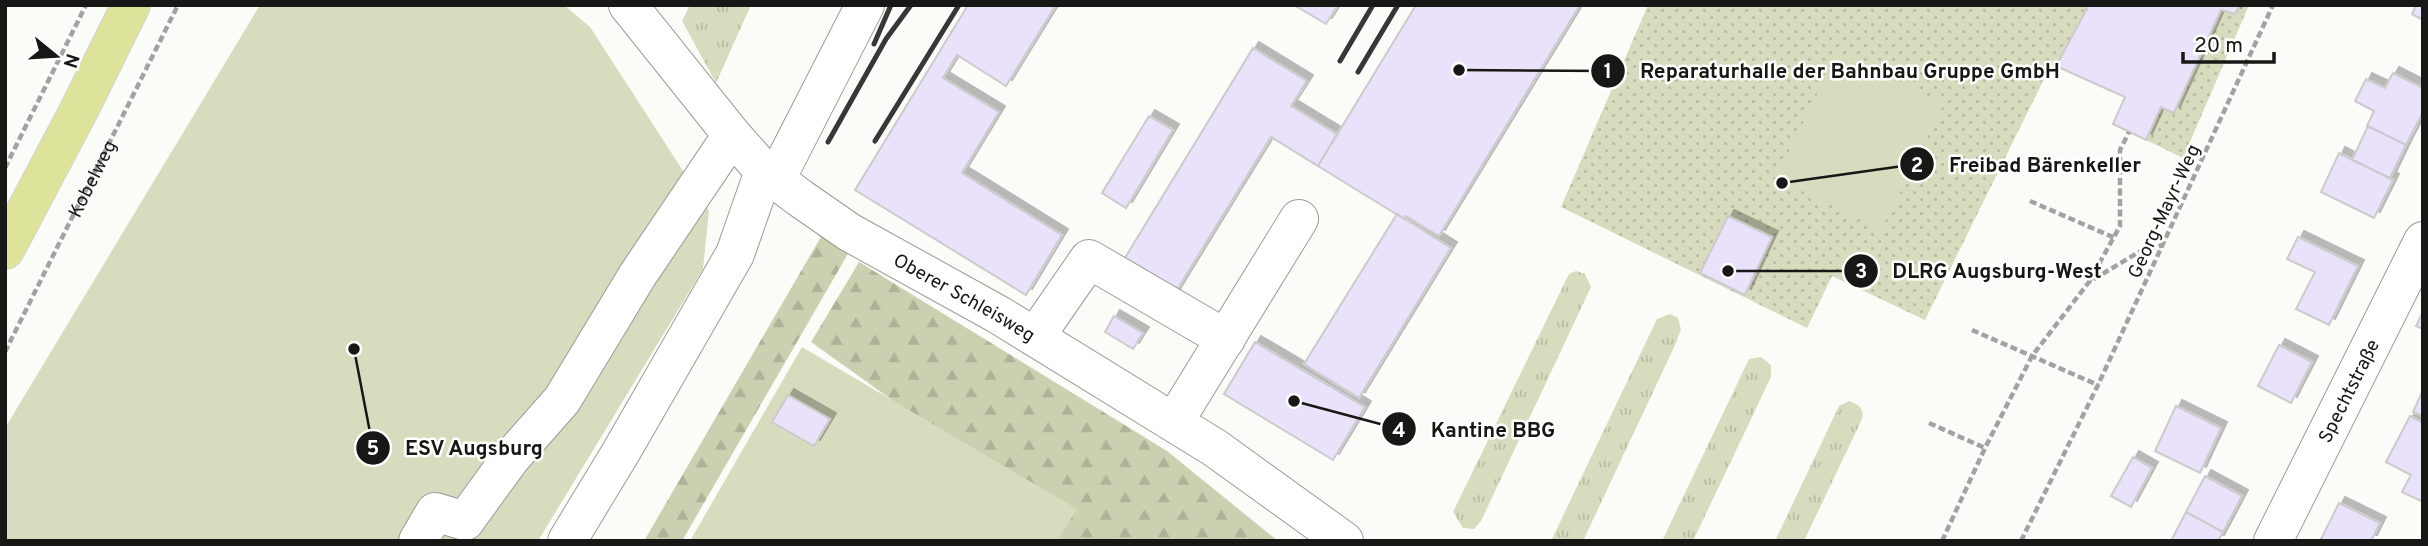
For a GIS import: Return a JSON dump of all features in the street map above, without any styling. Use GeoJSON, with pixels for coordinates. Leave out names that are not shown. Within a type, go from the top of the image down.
{"type":"FeatureCollection","features":[{"type":"Feature","properties":{"kind":"main road"},"geometry":{"type":"LineString","coordinates":[[5,250],[131,5]]}},
{"type":"Feature","properties":{"kind":"street","name":"Oberer Schleisweg"},"geometry":{"type":"LineString","coordinates":[[628,5],[732,135],[770,175],[849,232],[1035,337],[1215,448],[1345,541]]}},
{"type":"Feature","properties":{"kind":"street"},"geometry":{"type":"LineString","coordinates":[[567,541],[735,254],[770,175],[865,5]]}},
{"type":"Feature","properties":{"kind":"street"},"geometry":{"type":"LineString","coordinates":[[418,541],[435,512],[465,521],[510,459],[562,400],[637,276],[732,135]]}},
{"type":"Feature","properties":{"kind":"street"},"geometry":{"type":"LineString","coordinates":[[1174,422],[1299,219]]}},
{"type":"Feature","properties":{"kind":"street","name":"Spechtstraße"},"geometry":{"type":"LineString","coordinates":[[2273,541],[2423,241]]}},
{"type":"Feature","properties":{"kind":"street"},"geometry":{"type":"LineString","coordinates":[[1035,337],[1089,259],[1226,339]]}},
{"type":"Feature","properties":{"kind":"path"},"geometry":{"type":"LineString","coordinates":[[5,168],[86,5]]}},
{"type":"Feature","properties":{"kind":"path","name":"Kobelweg"},"geometry":{"type":"LineString","coordinates":[[5,352],[178,5]]}},
{"type":"Feature","properties":{"kind":"path","name":"Georg-Mayr-Weg"},"geometry":{"type":"LineString","coordinates":[[2021,541],[2098,385],[2273,5]]}},
{"type":"Feature","properties":{"kind":"path"},"geometry":{"type":"LineString","coordinates":[[1942,541],[2032,356],[2089,282],[2115,238],[2120,226],[2120,150],[2129,132]]}},
{"type":"Feature","properties":{"kind":"path"},"geometry":{"type":"LineString","coordinates":[[2030,201],[2115,238]]}},
{"type":"Feature","properties":{"kind":"path"},"geometry":{"type":"LineString","coordinates":[[2089,282],[2140,252],[2163,245]]}},
{"type":"Feature","properties":{"kind":"path"},"geometry":{"type":"LineString","coordinates":[[1972,330],[2098,385]]}},
{"type":"Feature","properties":{"kind":"path"},"geometry":{"type":"LineString","coordinates":[[1929,423],[1985,448]]}},
{"type":"Feature","properties":{"kind":"green space"},"geometry":{"type":"Polygon","coordinates":[[[260,5],[564,5],[590,27],[709,211],[703,269],[538,541],[5,541],[5,428],[260,5]]]}},
{"type":"Feature","properties":{"kind":"green space"},"geometry":{"type":"Polygon","coordinates":[[[690,5],[751,5],[716,83],[682,21],[690,5]]]}},
{"type":"Feature","properties":{"kind":"green space"},"geometry":{"type":"Polygon","coordinates":[[[1648,5],[2249,5],[2183,158],[2113,124],[2125,96],[2057,66],[2049,69],[1925,320],[1832,276],[1807,328],[1561,207],[1648,5]]]}},
{"type":"Feature","properties":{"kind":"green space"},"geometry":{"type":"Polygon","coordinates":[[[1838,52],[1944,104],[1881,230],[1776,178],[1838,52]]]}},
{"type":"Feature","properties":{"kind":"green space"},"geometry":{"type":"Polygon","coordinates":[[[822,235],[849,252],[682,541],[644,541],[822,235]]]}},
{"type":"Feature","properties":{"kind":"green space"},"geometry":{"type":"Polygon","coordinates":[[[859,262],[1167,451],[1278,541],[1036,541],[952,443],[811,342],[859,262]]]}},
{"type":"Feature","properties":{"kind":"green space"},"geometry":{"type":"Polygon","coordinates":[[[1576,271],[1585,274],[1591,287],[1481,521],[1474,529],[1463,528],[1453,512],[1569,274],[1576,271]]]}},
{"type":"Feature","properties":{"kind":"green space"},"geometry":{"type":"Polygon","coordinates":[[[1670,314],[1678,318],[1681,329],[1676,343],[1583,541],[1551,541],[1657,319],[1670,314]]]}},
{"type":"Feature","properties":{"kind":"green space"},"geometry":{"type":"Polygon","coordinates":[[[802,347],[1077,509],[1057,541],[690,541],[802,347]]]}},
{"type":"Feature","properties":{"kind":"green space"},"geometry":{"type":"Polygon","coordinates":[[[1761,357],[1771,365],[1771,377],[1693,541],[1662,541],[1749,359],[1761,357]]]}},
{"type":"Feature","properties":{"kind":"green space"},"geometry":{"type":"Polygon","coordinates":[[[1849,401],[1860,407],[1862,419],[1804,541],[1775,541],[1839,406],[1849,401]]]}},
{"type":"Feature","properties":{"kind":"building"},"geometry":{"type":"Polygon","coordinates":[[[968,5],[1056,5],[1006,86],[957,55],[943,78],[999,112],[962,173],[1062,235],[1026,295],[855,190],[968,5]]]}},
{"type":"Feature","properties":{"kind":"building"},"geometry":{"type":"Polygon","coordinates":[[[1294,5],[1338,5],[1326,24],[1294,5]]]}},
{"type":"Feature","properties":{"kind":"building"},"geometry":{"type":"Polygon","coordinates":[[[1416,5],[1580,5],[1439,236],[1406,216],[1404,219],[1318,166],[1416,5]]]}},
{"type":"Feature","properties":{"kind":"building"},"geometry":{"type":"Polygon","coordinates":[[[2089,5],[2239,7],[2235,14],[2221,10],[2174,113],[2161,107],[2146,140],[2113,124],[2125,97],[2056,66],[2089,5]]]}},
{"type":"Feature","properties":{"kind":"building"},"geometry":{"type":"Polygon","coordinates":[[[2416,5],[2423,5],[2423,20],[2412,14],[2416,5]]]}},
{"type":"Feature","properties":{"kind":"building"},"geometry":{"type":"Polygon","coordinates":[[[1253,48],[1307,81],[1291,106],[1337,134],[1318,166],[1271,137],[1172,298],[1120,266],[1253,48]]]}},
{"type":"Feature","properties":{"kind":"building"},"geometry":{"type":"Polygon","coordinates":[[[2393,73],[2423,88],[2423,112],[2406,145],[2367,126],[2374,111],[2355,101],[2366,79],[2385,88],[2393,73]]]}},
{"type":"Feature","properties":{"kind":"building"},"geometry":{"type":"Polygon","coordinates":[[[1149,116],[1173,130],[1126,208],[1102,193],[1149,116]]]}},
{"type":"Feature","properties":{"kind":"building"},"geometry":{"type":"Polygon","coordinates":[[[2368,126],[2406,145],[2390,178],[2352,160],[2368,126]]]}},
{"type":"Feature","properties":{"kind":"building"},"geometry":{"type":"Polygon","coordinates":[[[2339,153],[2393,180],[2374,218],[2321,192],[2339,153]]]}},
{"type":"Feature","properties":{"kind":"building"},"geometry":{"type":"Polygon","coordinates":[[[1397,214],[1451,248],[1359,398],[1304,364],[1397,214]]]}},
{"type":"Feature","properties":{"kind":"building"},"geometry":{"type":"Polygon","coordinates":[[[1728,216],[1772,237],[1745,295],[1700,273],[1728,216]]]}},
{"type":"Feature","properties":{"kind":"building"},"geometry":{"type":"Polygon","coordinates":[[[2298,237],[2358,266],[2329,325],[2296,309],[2315,272],[2287,259],[2298,237]]]}},
{"type":"Feature","properties":{"kind":"building"},"geometry":{"type":"Polygon","coordinates":[[[2423,312],[2423,329],[2416,326],[2423,312]]]}},
{"type":"Feature","properties":{"kind":"building"},"geometry":{"type":"Polygon","coordinates":[[[1114,316],[1143,333],[1133,349],[1105,332],[1114,316]]]}},
{"type":"Feature","properties":{"kind":"building"},"geometry":{"type":"Polygon","coordinates":[[[1255,342],[1365,407],[1333,460],[1224,394],[1255,342]]]}},
{"type":"Feature","properties":{"kind":"building"},"geometry":{"type":"Polygon","coordinates":[[[2279,345],[2312,362],[2291,403],[2258,386],[2279,345]]]}},
{"type":"Feature","properties":{"kind":"building"},"geometry":{"type":"Polygon","coordinates":[[[2423,390],[2423,416],[2413,412],[2423,390]]]}},
{"type":"Feature","properties":{"kind":"building"},"geometry":{"type":"Polygon","coordinates":[[[788,395],[830,419],[814,446],[772,422],[788,395]]]}},
{"type":"Feature","properties":{"kind":"building"},"geometry":{"type":"Polygon","coordinates":[[[2176,406],[2221,428],[2200,473],[2155,451],[2176,406]]]}},
{"type":"Feature","properties":{"kind":"building"},"geometry":{"type":"Polygon","coordinates":[[[2410,416],[2423,423],[2423,502],[2402,492],[2411,475],[2386,462],[2410,416]]]}},
{"type":"Feature","properties":{"kind":"building"},"geometry":{"type":"Polygon","coordinates":[[[2133,457],[2152,468],[2131,507],[2111,496],[2133,457]]]}},
{"type":"Feature","properties":{"kind":"building"},"geometry":{"type":"Polygon","coordinates":[[[2205,476],[2242,496],[2223,532],[2186,512],[2205,476]]]}},
{"type":"Feature","properties":{"kind":"building"},"geometry":{"type":"Polygon","coordinates":[[[2339,503],[2380,523],[2371,541],[2320,541],[2339,503]]]}},
{"type":"Feature","properties":{"kind":"building"},"geometry":{"type":"Polygon","coordinates":[[[2186,512],[2223,532],[2218,541],[2171,541],[2186,512]]]}},
{"type":"Feature","properties":{"kind":"railway"},"geometry":{"type":"LineString","coordinates":[[874,44],[891,5]]}},
{"type":"Feature","properties":{"kind":"railway"},"geometry":{"type":"LineString","coordinates":[[828,142],[886,39],[911,5]]}},
{"type":"Feature","properties":{"kind":"railway"},"geometry":{"type":"LineString","coordinates":[[875,141],[959,5]]}},
{"type":"Feature","properties":{"kind":"railway"},"geometry":{"type":"LineString","coordinates":[[1340,61],[1373,5]]}},
{"type":"Feature","properties":{"kind":"railway"},"geometry":{"type":"LineString","coordinates":[[1358,72],[1398,5]]}},
{"type":"Feature","properties":{"kind":"place","name":"Reparaturhalle der Bahnbau Gruppe GmbH"},"geometry":{"type":"Point","coordinates":[1459,70]}},
{"type":"Feature","properties":{"kind":"place","name":"Freibad Bärenkeller"},"geometry":{"type":"Point","coordinates":[1782,183]}},
{"type":"Feature","properties":{"kind":"place","name":"DLRG Augsburg-West"},"geometry":{"type":"Point","coordinates":[1728,271]}},
{"type":"Feature","properties":{"kind":"place","name":"ESV Augsburg"},"geometry":{"type":"Point","coordinates":[354,349]}},
{"type":"Feature","properties":{"kind":"place","name":"Kantine BBG"},"geometry":{"type":"Point","coordinates":[1294,401]}}]}
